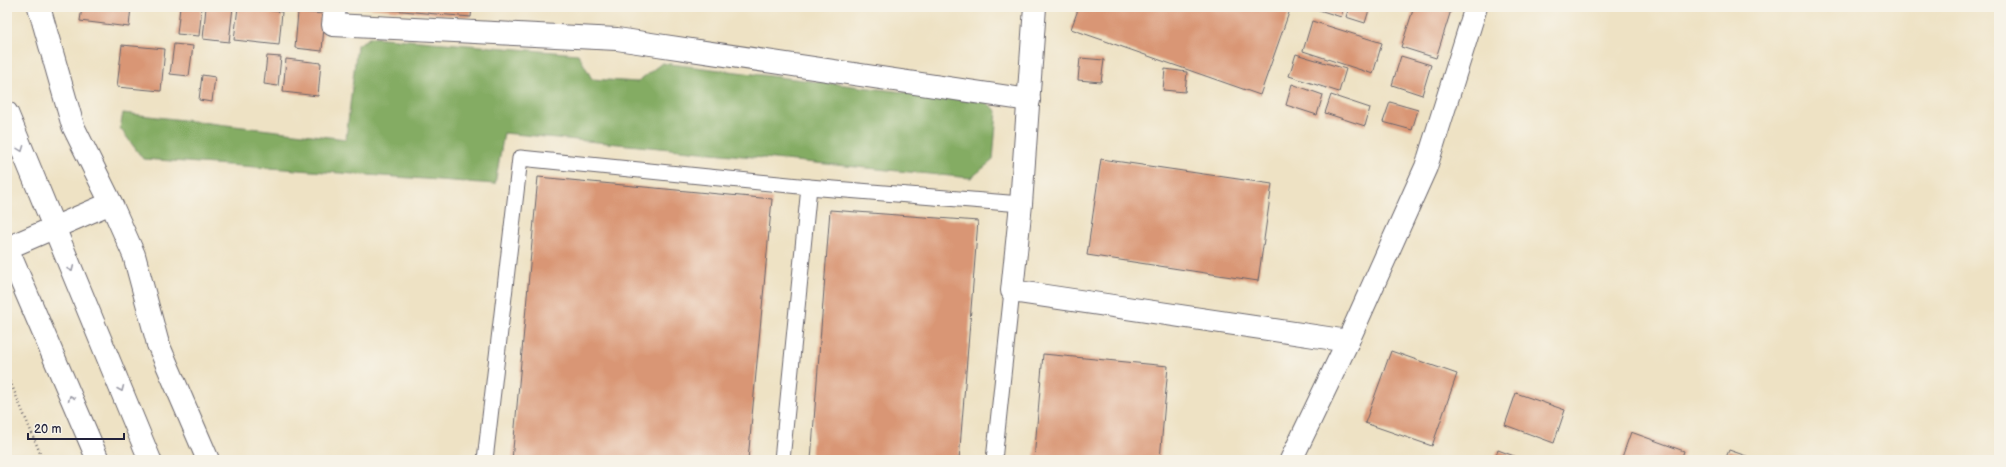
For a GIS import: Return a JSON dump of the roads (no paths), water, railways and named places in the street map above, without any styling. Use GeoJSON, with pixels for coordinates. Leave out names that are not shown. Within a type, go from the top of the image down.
{"type":"FeatureCollection","features":[{"type":"Feature","properties":{"kind":"street"},"geometry":{"type":"LineString","coordinates":[[39,7],[73,126],[112,203],[134,256],[158,344],[208,460]]}},
{"type":"Feature","properties":{"kind":"street"},"geometry":{"type":"LineString","coordinates":[[335,7],[333,25],[617,40],[1029,100]]}},
{"type":"Feature","properties":{"kind":"street"},"geometry":{"type":"LineString","coordinates":[[1035,7],[1021,204],[1012,291],[1348,341]]}},
{"type":"Feature","properties":{"kind":"street"},"geometry":{"type":"LineString","coordinates":[[1291,460],[1348,341],[1426,167],[1476,7]]}},
{"type":"Feature","properties":{"kind":"street"},"geometry":{"type":"LineString","coordinates":[[7,113],[150,460]]}},
{"type":"Feature","properties":{"kind":"street"},"geometry":{"type":"LineString","coordinates":[[98,460],[7,248],[112,203]]}},
{"type":"Feature","properties":{"kind":"lane"},"geometry":{"type":"LineString","coordinates":[[486,460],[520,158],[809,186],[1021,204]]}},
{"type":"Feature","properties":{"kind":"lane"},"geometry":{"type":"LineString","coordinates":[[782,460],[809,186]]}},
{"type":"Feature","properties":{"kind":"lane"},"geometry":{"type":"LineString","coordinates":[[994,460],[1012,291]]}}]}
